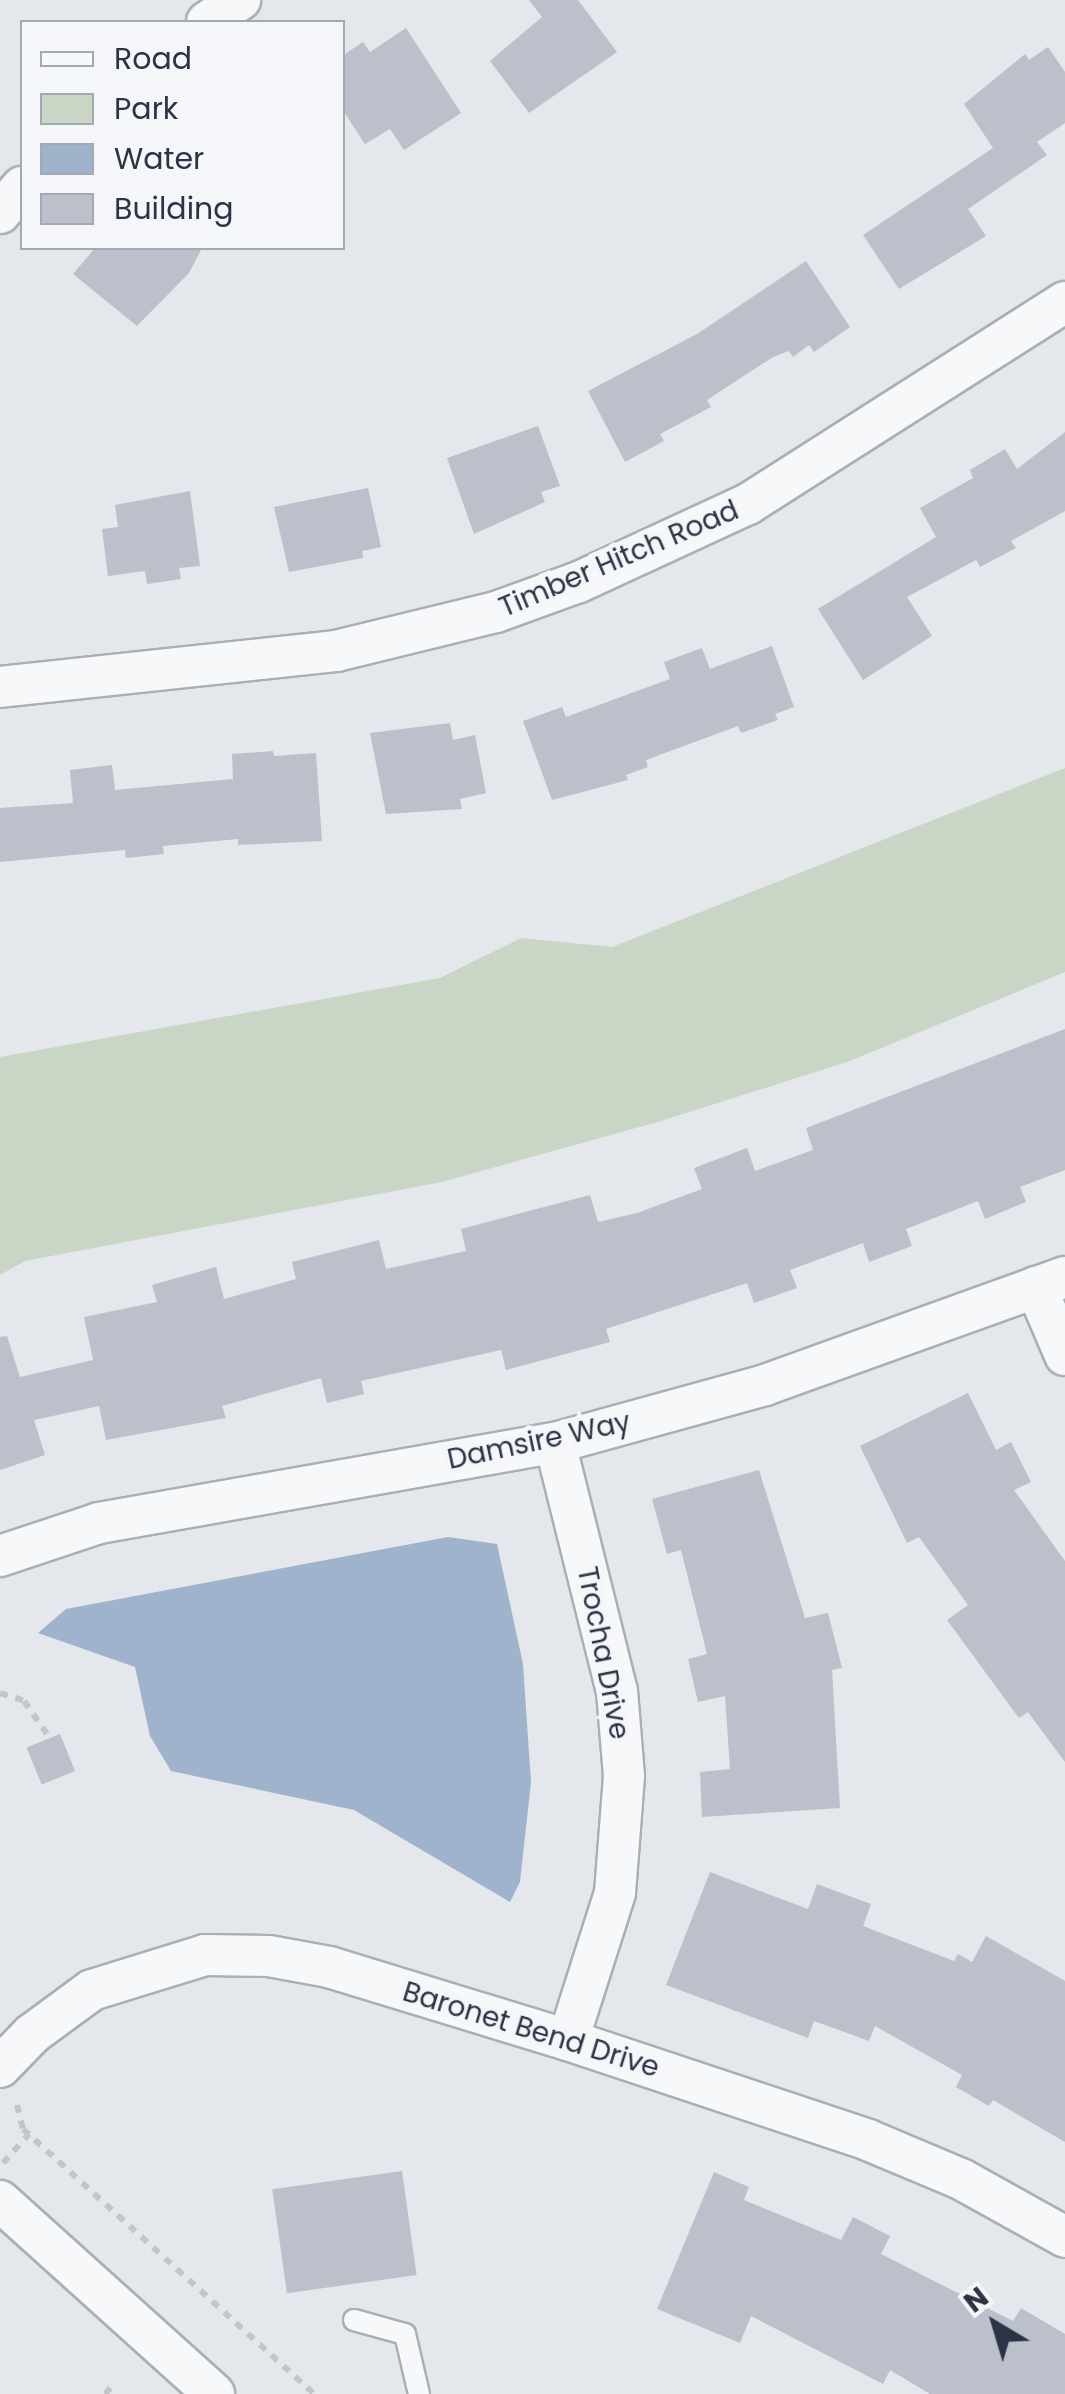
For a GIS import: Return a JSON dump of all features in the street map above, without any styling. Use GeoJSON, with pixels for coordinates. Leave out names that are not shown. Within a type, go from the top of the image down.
{"type":"FeatureCollection","features":[{"type":"Feature","properties":{"kind":"street"},"geometry":{"type":"LineString","coordinates":[[209,20],[240,0]]}},
{"type":"Feature","properties":{"kind":"street"},"geometry":{"type":"LineString","coordinates":[[0,213],[20,189]]}},
{"type":"Feature","properties":{"kind":"street","name":"Timber Hitch Road"},"geometry":{"type":"LineString","coordinates":[[0,688],[336,652],[546,594],[748,504],[1065,302]]}},
{"type":"Feature","properties":{"kind":"street"},"geometry":{"type":"LineString","coordinates":[[1051,1282],[1065,1355]]}},
{"type":"Feature","properties":{"kind":"street","name":"Damsire Way"},"geometry":{"type":"LineString","coordinates":[[0,1556],[98,1523],[556,1443],[765,1385],[1051,1282]]}},
{"type":"Feature","properties":{"kind":"street","name":"Trocha Drive"},"geometry":{"type":"LineString","coordinates":[[556,1443],[617,1691],[624,1776],[615,1893],[568,2040]]}},
{"type":"Feature","properties":{"kind":"street","name":"Baronet Bend Drive"},"geometry":{"type":"LineString","coordinates":[[0,2067],[32,2034],[92,1990],[205,1955],[270,1956],[329,1967],[568,2040],[868,2140],[961,2178],[1065,2237]]}},
{"type":"Feature","properties":{"kind":"street"},"geometry":{"type":"LineString","coordinates":[[0,2202],[214,2394]]}},
{"type":"Feature","properties":{"kind":"lane"},"geometry":{"type":"LineString","coordinates":[[354,2320],[404,2334],[419,2394]]}},
{"type":"Feature","properties":{"kind":"path"},"geometry":{"type":"LineString","coordinates":[[0,1692],[24,1701],[47,1734]]}},
{"type":"Feature","properties":{"kind":"path"},"geometry":{"type":"LineString","coordinates":[[18,2105],[29,2134],[314,2394]]}},
{"type":"Feature","properties":{"kind":"path"},"geometry":{"type":"LineString","coordinates":[[0,2166],[29,2134]]}},
{"type":"Feature","properties":{"kind":"path"},"geometry":{"type":"LineString","coordinates":[[105,2394],[114,2384]]}},
{"type":"Feature","properties":{"kind":"green space"},"geometry":{"type":"Polygon","coordinates":[[[1065,768],[1065,972],[850,1061],[661,1121],[442,1182],[25,1261],[0,1275],[0,1057],[440,978],[521,938],[612,947],[1065,768]]]}},
{"type":"Feature","properties":{"kind":"water"},"geometry":{"type":"Polygon","coordinates":[[[448,1537],[497,1544],[523,1664],[531,1782],[520,1882],[510,1902],[354,1810],[171,1771],[150,1736],[135,1667],[38,1633],[66,1609],[448,1537]]]}},
{"type":"Feature","properties":{"kind":"building"},"geometry":{"type":"Polygon","coordinates":[[[529,0],[578,0],[617,52],[529,113],[490,61],[542,17],[529,0]]]}},
{"type":"Feature","properties":{"kind":"building"},"geometry":{"type":"Polygon","coordinates":[[[406,28],[461,113],[404,150],[390,129],[365,144],[345,114],[345,54],[363,42],[370,52],[406,28]]]}},
{"type":"Feature","properties":{"kind":"building"},"geometry":{"type":"Polygon","coordinates":[[[1048,47],[1065,72],[1065,123],[1037,142],[1047,155],[968,209],[986,236],[899,289],[863,235],[993,148],[964,104],[1025,54],[1029,60],[1048,47]]]}},
{"type":"Feature","properties":{"kind":"building"},"geometry":{"type":"Polygon","coordinates":[[[93,250],[201,250],[189,273],[137,326],[73,274],[93,250]]]}},
{"type":"Feature","properties":{"kind":"building"},"geometry":{"type":"Polygon","coordinates":[[[806,261],[850,327],[814,352],[809,345],[793,357],[789,351],[773,357],[707,400],[711,407],[660,434],[664,441],[625,462],[588,391],[697,334],[806,261]]]}},
{"type":"Feature","properties":{"kind":"building"},"geometry":{"type":"Polygon","coordinates":[[[538,426],[560,486],[541,492],[545,502],[474,534],[447,458],[538,426]]]}},
{"type":"Feature","properties":{"kind":"building"},"geometry":{"type":"Polygon","coordinates":[[[1065,432],[1065,511],[1011,541],[1016,548],[980,567],[976,560],[907,597],[932,636],[863,680],[818,609],[936,537],[920,508],[973,478],[970,470],[1005,449],[1017,469],[1065,432]]]}},
{"type":"Feature","properties":{"kind":"building"},"geometry":{"type":"Polygon","coordinates":[[[368,488],[381,547],[362,551],[363,558],[289,572],[274,507],[368,488]]]}},
{"type":"Feature","properties":{"kind":"building"},"geometry":{"type":"Polygon","coordinates":[[[190,491],[200,566],[179,568],[181,579],[147,584],[145,571],[108,576],[102,529],[118,527],[115,505],[190,491]]]}},
{"type":"Feature","properties":{"kind":"building"},"geometry":{"type":"Polygon","coordinates":[[[772,646],[794,707],[775,714],[778,720],[741,733],[738,726],[646,760],[648,767],[626,775],[628,780],[552,800],[523,721],[562,707],[566,717],[670,679],[664,662],[702,648],[710,669],[772,646]]]}},
{"type":"Feature","properties":{"kind":"building"},"geometry":{"type":"Polygon","coordinates":[[[450,723],[453,740],[475,735],[486,793],[460,799],[462,809],[386,814],[370,733],[450,723]]]}},
{"type":"Feature","properties":{"kind":"building"},"geometry":{"type":"Polygon","coordinates":[[[273,751],[274,756],[316,753],[322,841],[238,845],[238,839],[163,846],[164,854],[126,858],[125,850],[0,862],[0,808],[73,803],[70,770],[112,765],[115,790],[233,779],[232,754],[273,751]]]}},
{"type":"Feature","properties":{"kind":"building"},"geometry":{"type":"Polygon","coordinates":[[[1065,1029],[1065,1170],[1020,1187],[1026,1202],[985,1219],[978,1201],[906,1229],[912,1246],[869,1262],[863,1243],[790,1270],[797,1288],[754,1303],[747,1283],[606,1329],[610,1342],[506,1370],[501,1350],[361,1381],[364,1394],[327,1403],[321,1378],[222,1406],[226,1418],[106,1440],[99,1406],[34,1420],[45,1455],[0,1470],[0,1337],[7,1336],[20,1377],[93,1360],[84,1317],[157,1302],[152,1285],[216,1267],[224,1299],[296,1279],[292,1262],[379,1240],[386,1269],[466,1251],[461,1229],[590,1195],[598,1222],[637,1213],[702,1189],[694,1168],[747,1148],[755,1171],[813,1150],[806,1128],[1065,1029]]]}},
{"type":"Feature","properties":{"kind":"building"},"geometry":{"type":"Polygon","coordinates":[[[968,1393],[996,1450],[1011,1442],[1031,1482],[1014,1490],[1065,1561],[1065,1762],[1028,1712],[1019,1718],[947,1620],[968,1605],[919,1537],[907,1543],[860,1446],[968,1393]]]}},
{"type":"Feature","properties":{"kind":"building"},"geometry":{"type":"Polygon","coordinates":[[[759,1470],[805,1618],[828,1613],[842,1668],[832,1670],[840,1808],[702,1817],[700,1772],[730,1769],[725,1696],[698,1702],[688,1659],[707,1654],[681,1550],[667,1554],[652,1499],[759,1470]]]}},
{"type":"Feature","properties":{"kind":"building"},"geometry":{"type":"Polygon","coordinates":[[[60,1734],[75,1771],[42,1785],[27,1747],[60,1734]]]}},
{"type":"Feature","properties":{"kind":"building"},"geometry":{"type":"Polygon","coordinates":[[[710,1872],[808,1909],[817,1884],[871,1904],[863,1926],[954,1961],[958,1954],[972,1962],[986,1936],[1065,1981],[1065,2142],[993,2100],[989,2106],[956,2087],[962,2075],[875,2026],[869,2041],[814,2021],[808,2038],[666,1985],[710,1872]]]}},
{"type":"Feature","properties":{"kind":"building"},"geometry":{"type":"Polygon","coordinates":[[[402,2171],[417,2275],[287,2293],[272,2189],[402,2171]]]}},
{"type":"Feature","properties":{"kind":"building"},"geometry":{"type":"Polygon","coordinates":[[[714,2172],[749,2187],[744,2200],[841,2240],[853,2217],[890,2236],[881,2254],[1013,2321],[1021,2308],[1065,2334],[1065,2394],[930,2394],[890,2370],[883,2384],[751,2316],[740,2343],[657,2309],[714,2172]]]}}]}
